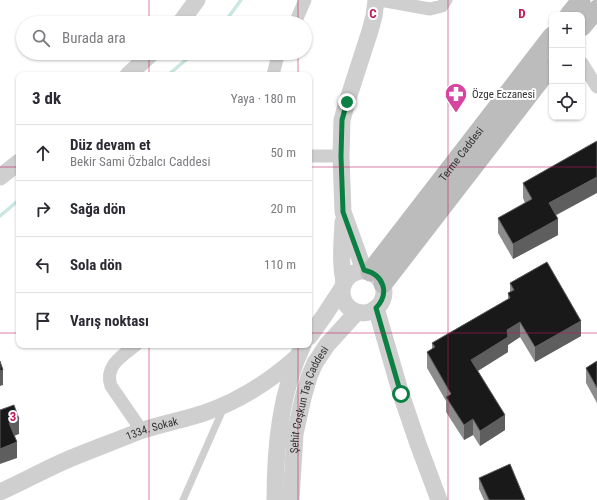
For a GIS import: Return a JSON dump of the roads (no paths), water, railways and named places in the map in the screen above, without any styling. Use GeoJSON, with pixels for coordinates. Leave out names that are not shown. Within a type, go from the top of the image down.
{"type":"FeatureCollection","features":[{"type":"Feature","properties":{"kind":"main road"},"geometry":{"type":"LineString","coordinates":[[571,12],[581,0]]}},
{"type":"Feature","properties":{"kind":"main road"},"geometry":{"type":"LineString","coordinates":[[585,23],[597,9]]}},
{"type":"Feature","properties":{"kind":"main road","name":"Terme Caddesi"},"geometry":{"type":"LineString","coordinates":[[372,275],[549,40]]}},
{"type":"Feature","properties":{"kind":"main road","name":"Terme Caddesi"},"geometry":{"type":"LineString","coordinates":[[372,275],[549,68]]}},
{"type":"Feature","properties":{"kind":"street"},"geometry":{"type":"LineString","coordinates":[[185,16],[197,0]]}},
{"type":"Feature","properties":{"kind":"street"},"geometry":{"type":"LineString","coordinates":[[298,16],[305,0]]}},
{"type":"Feature","properties":{"kind":"street"},"geometry":{"type":"LineString","coordinates":[[343,212],[372,275],[384,291],[380,303],[370,312],[356,312],[350,309],[345,304],[342,297],[343,286],[341,252],[343,212],[341,156],[342,120],[370,31],[376,0]]}},
{"type":"Feature","properties":{"kind":"street"},"geometry":{"type":"LineString","coordinates":[[380,0],[430,9],[442,6],[446,0]]}},
{"type":"Feature","properties":{"kind":"street"},"geometry":{"type":"LineString","coordinates":[[131,72],[144,60]]}},
{"type":"Feature","properties":{"kind":"street"},"geometry":{"type":"LineString","coordinates":[[274,72],[277,60]]}},
{"type":"Feature","properties":{"kind":"street"},"geometry":{"type":"LineString","coordinates":[[585,68],[597,88]]}},
{"type":"Feature","properties":{"kind":"street"},"geometry":{"type":"LineString","coordinates":[[312,156],[341,156]]}},
{"type":"Feature","properties":{"kind":"street"},"geometry":{"type":"LineString","coordinates":[[0,177],[16,164]]}},
{"type":"Feature","properties":{"kind":"street"},"geometry":{"type":"LineString","coordinates":[[343,286],[347,277],[352,273],[358,271],[372,275]]}},
{"type":"Feature","properties":{"kind":"street","name":"Şehit Coşkun Taş Caddesi"},"geometry":{"type":"LineString","coordinates":[[312,333],[343,286]]}},
{"type":"Feature","properties":{"kind":"street"},"geometry":{"type":"LineString","coordinates":[[376,308],[401,394],[439,500]]}},
{"type":"Feature","properties":{"kind":"street","name":"Şehit Coşkun Taş Caddesi"},"geometry":{"type":"LineString","coordinates":[[291,500],[295,434],[309,377],[315,363],[327,345],[356,312]]}},
{"type":"Feature","properties":{"kind":"street"},"geometry":{"type":"LineString","coordinates":[[132,348],[113,365],[109,379],[111,386],[142,431]]}},
{"type":"Feature","properties":{"kind":"street","name":"Şehit Coşkun Taş Caddesi"},"geometry":{"type":"LineString","coordinates":[[275,500],[275,477],[281,421],[287,390],[300,351]]}},
{"type":"Feature","properties":{"kind":"street","name":"1334. Sokak"},"geometry":{"type":"LineString","coordinates":[[0,492],[73,457],[142,431],[203,414],[225,405],[242,397],[281,372],[300,351]]}},
{"type":"Feature","properties":{"kind":"lane"},"geometry":{"type":"LineString","coordinates":[[183,500],[225,405]]}},
{"type":"Feature","properties":{"kind":"waterway"},"geometry":{"type":"LineString","coordinates":[[229,16],[241,0]]}},
{"type":"Feature","properties":{"kind":"waterway"},"geometry":{"type":"LineString","coordinates":[[172,72],[186,60]]}},
{"type":"Feature","properties":{"kind":"waterway"},"geometry":{"type":"LineString","coordinates":[[0,216],[16,203]]}},
{"type":"Feature","properties":{"kind":"place","name":"Özge Eczanesi"},"geometry":{"type":"Point","coordinates":[456,114]}}]}
